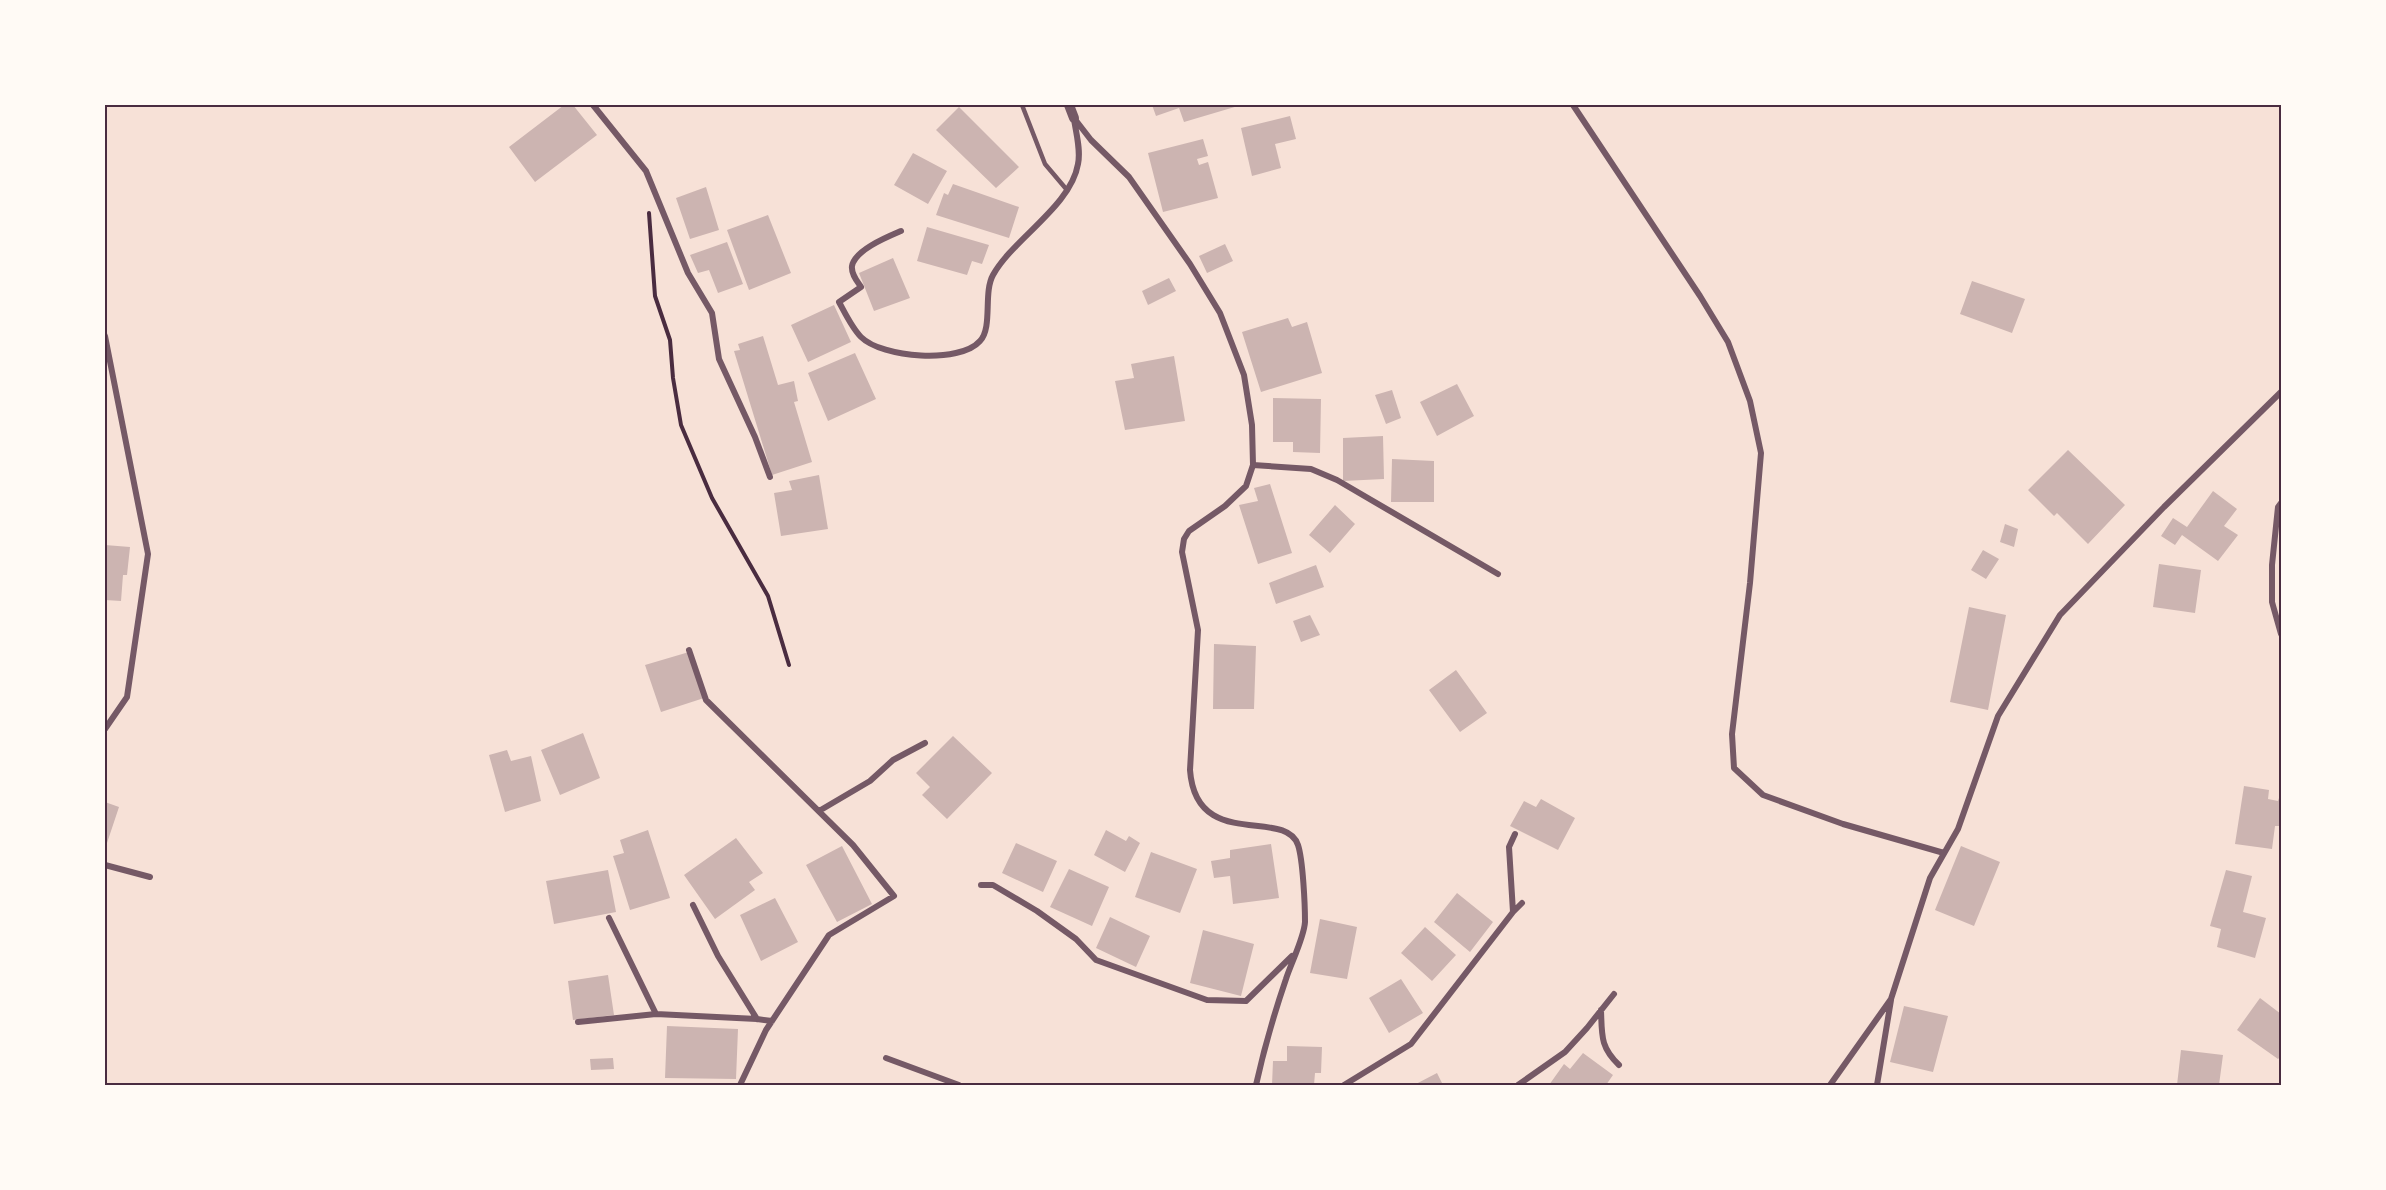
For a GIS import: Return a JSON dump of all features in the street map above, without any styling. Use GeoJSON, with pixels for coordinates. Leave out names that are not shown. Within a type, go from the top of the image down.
{"type":"FeatureCollection","features":[{"type":"Feature","properties":{"kind":"street"},"geometry":{"type":"LineString","coordinates":[[593,105],[646,171],[688,273],[712,313],[719,359],[755,437],[770,477]]}},
{"type":"Feature","properties":{"kind":"street"},"geometry":{"type":"LineString","coordinates":[[901,231],[880,241],[856,257],[852,267],[861,287],[839,302],[860,337],[879,348],[904,354],[957,353],[972,348],[981,340],[986,331],[987,297],[992,276],[1006,257],[1067,190],[1078,165],[1074,118],[1069,105]]}},
{"type":"Feature","properties":{"kind":"street"},"geometry":{"type":"LineString","coordinates":[[1573,105],[1728,342],[1750,401],[1761,453],[1750,583],[1732,734],[1734,768],[1763,795],[1844,824],[1944,853]]}},
{"type":"Feature","properties":{"kind":"street"},"geometry":{"type":"LineString","coordinates":[[1074,118],[1091,140],[1129,177],[1190,264],[1220,313],[1244,375],[1252,425],[1253,465],[1246,486],[1239,495],[1196,525],[1184,539],[1183,565],[1198,630],[1190,782],[1199,803],[1215,817],[1237,824],[1280,829],[1291,834],[1298,843],[1305,924],[1269,1030],[1256,1085]]}},
{"type":"Feature","properties":{"kind":"street"},"geometry":{"type":"LineString","coordinates":[[105,336],[148,554],[127,696],[105,729]]}},
{"type":"Feature","properties":{"kind":"street"},"geometry":{"type":"LineString","coordinates":[[1876,1085],[1891,999],[1930,878],[1958,829],[1998,716],[2060,615],[2164,507],[2281,392]]}},
{"type":"Feature","properties":{"kind":"street"},"geometry":{"type":"LineString","coordinates":[[1253,465],[1311,469],[1337,480],[1498,574]]}},
{"type":"Feature","properties":{"kind":"street"},"geometry":{"type":"LineString","coordinates":[[2281,503],[2278,507],[2272,565],[2272,602],[2281,634]]}},
{"type":"Feature","properties":{"kind":"street"},"geometry":{"type":"LineString","coordinates":[[689,650],[706,700],[853,845],[894,896],[829,935],[772,1021],[740,1085]]}},
{"type":"Feature","properties":{"kind":"street"},"geometry":{"type":"LineString","coordinates":[[819,811],[870,781],[893,760],[925,743]]}},
{"type":"Feature","properties":{"kind":"street"},"geometry":{"type":"LineString","coordinates":[[1513,912],[1509,847],[1515,834]]}},
{"type":"Feature","properties":{"kind":"street"},"geometry":{"type":"LineString","coordinates":[[105,865],[150,877]]}},
{"type":"Feature","properties":{"kind":"street"},"geometry":{"type":"LineString","coordinates":[[981,885],[993,885],[1037,911],[1076,939],[1096,960],[1207,1000],[1246,1001],[1295,953]]}},
{"type":"Feature","properties":{"kind":"street"},"geometry":{"type":"LineString","coordinates":[[1344,1085],[1411,1044],[1522,903]]}},
{"type":"Feature","properties":{"kind":"street"},"geometry":{"type":"LineString","coordinates":[[693,905],[718,956],[757,1019]]}},
{"type":"Feature","properties":{"kind":"street"},"geometry":{"type":"LineString","coordinates":[[609,918],[656,1014]]}},
{"type":"Feature","properties":{"kind":"street"},"geometry":{"type":"LineString","coordinates":[[1518,1085],[1565,1052],[1614,994]]}},
{"type":"Feature","properties":{"kind":"street"},"geometry":{"type":"LineString","coordinates":[[1830,1085],[1891,999]]}},
{"type":"Feature","properties":{"kind":"street"},"geometry":{"type":"LineString","coordinates":[[1601,1010],[1602,1040],[1609,1056],[1619,1065]]}},
{"type":"Feature","properties":{"kind":"street"},"geometry":{"type":"LineString","coordinates":[[578,1022],[656,1014],[772,1021]]}},
{"type":"Feature","properties":{"kind":"street"},"geometry":{"type":"LineString","coordinates":[[886,1058],[958,1085]]}},
{"type":"Feature","properties":{"kind":"lane"},"geometry":{"type":"LineString","coordinates":[[1022,105],[1045,164],[1067,190]]}},
{"type":"Feature","properties":{"kind":"path"},"geometry":{"type":"LineString","coordinates":[[648,205],[655,296],[670,340],[673,378],[681,425],[712,498],[768,596],[789,665]]}},
{"type":"Feature","properties":{"kind":"building"},"geometry":{"type":"Polygon","coordinates":[[[564,105],[573,105],[597,135],[535,182],[509,147],[564,105]]]}},
{"type":"Feature","properties":{"kind":"building"},"geometry":{"type":"Polygon","coordinates":[[[1152,105],[1238,106],[1184,122],[1179,108],[1156,116],[1152,105]]]}},
{"type":"Feature","properties":{"kind":"building"},"geometry":{"type":"Polygon","coordinates":[[[959,107],[1019,167],[996,188],[936,130],[959,107]]]}},
{"type":"Feature","properties":{"kind":"building"},"geometry":{"type":"Polygon","coordinates":[[[1290,116],[1296,139],[1275,144],[1281,168],[1252,176],[1241,128],[1290,116]]]}},
{"type":"Feature","properties":{"kind":"building"},"geometry":{"type":"Polygon","coordinates":[[[1203,139],[1208,156],[1197,159],[1199,165],[1208,162],[1218,198],[1163,212],[1148,153],[1203,139]]]}},
{"type":"Feature","properties":{"kind":"building"},"geometry":{"type":"Polygon","coordinates":[[[913,153],[947,171],[928,204],[894,185],[913,153]]]}},
{"type":"Feature","properties":{"kind":"building"},"geometry":{"type":"Polygon","coordinates":[[[953,184],[1019,207],[1009,238],[936,215],[944,193],[948,195],[953,184]]]}},
{"type":"Feature","properties":{"kind":"building"},"geometry":{"type":"Polygon","coordinates":[[[706,187],[719,230],[690,239],[676,198],[706,187]]]}},
{"type":"Feature","properties":{"kind":"building"},"geometry":{"type":"Polygon","coordinates":[[[768,215],[791,273],[749,290],[727,230],[768,215]]]}},
{"type":"Feature","properties":{"kind":"building"},"geometry":{"type":"Polygon","coordinates":[[[927,227],[989,245],[982,264],[972,261],[967,275],[917,261],[927,227]]]}},
{"type":"Feature","properties":{"kind":"building"},"geometry":{"type":"Polygon","coordinates":[[[727,242],[743,284],[718,293],[709,270],[698,273],[690,255],[727,242]]]}},
{"type":"Feature","properties":{"kind":"building"},"geometry":{"type":"Polygon","coordinates":[[[1225,244],[1233,261],[1207,273],[1199,256],[1225,244]]]}},
{"type":"Feature","properties":{"kind":"building"},"geometry":{"type":"Polygon","coordinates":[[[893,258],[910,298],[874,311],[859,273],[893,258]]]}},
{"type":"Feature","properties":{"kind":"building"},"geometry":{"type":"Polygon","coordinates":[[[1169,278],[1176,291],[1148,305],[1142,291],[1169,278]]]}},
{"type":"Feature","properties":{"kind":"building"},"geometry":{"type":"Polygon","coordinates":[[[1972,281],[2025,299],[2012,333],[1960,314],[1972,281]]]}},
{"type":"Feature","properties":{"kind":"building"},"geometry":{"type":"Polygon","coordinates":[[[834,305],[851,342],[808,362],[791,325],[834,305]]]}},
{"type":"Feature","properties":{"kind":"building"},"geometry":{"type":"Polygon","coordinates":[[[1288,318],[1292,327],[1307,322],[1322,373],[1261,392],[1242,332],[1288,318]]]}},
{"type":"Feature","properties":{"kind":"building"},"geometry":{"type":"Polygon","coordinates":[[[763,336],[778,385],[794,381],[798,401],[794,402],[812,462],[772,475],[734,351],[740,350],[738,344],[763,336]]]}},
{"type":"Feature","properties":{"kind":"building"},"geometry":{"type":"Polygon","coordinates":[[[855,353],[876,399],[828,421],[808,373],[855,353]]]}},
{"type":"Feature","properties":{"kind":"building"},"geometry":{"type":"Polygon","coordinates":[[[1174,356],[1185,421],[1125,430],[1115,381],[1134,378],[1131,364],[1174,356]]]}},
{"type":"Feature","properties":{"kind":"building"},"geometry":{"type":"Polygon","coordinates":[[[1457,384],[1474,416],[1437,436],[1420,402],[1457,384]]]}},
{"type":"Feature","properties":{"kind":"building"},"geometry":{"type":"Polygon","coordinates":[[[1392,390],[1401,418],[1386,424],[1375,395],[1392,390]]]}},
{"type":"Feature","properties":{"kind":"building"},"geometry":{"type":"Polygon","coordinates":[[[1273,398],[1321,399],[1320,453],[1293,452],[1293,442],[1273,442],[1273,398]]]}},
{"type":"Feature","properties":{"kind":"building"},"geometry":{"type":"Polygon","coordinates":[[[1383,436],[1384,479],[1343,481],[1343,438],[1383,436]]]}},
{"type":"Feature","properties":{"kind":"building"},"geometry":{"type":"Polygon","coordinates":[[[2068,450],[2125,505],[2088,544],[2057,513],[2054,516],[2028,490],[2068,450]]]}},
{"type":"Feature","properties":{"kind":"building"},"geometry":{"type":"Polygon","coordinates":[[[1392,459],[1434,461],[1434,502],[1391,502],[1392,459]]]}},
{"type":"Feature","properties":{"kind":"building"},"geometry":{"type":"Polygon","coordinates":[[[819,475],[828,529],[781,536],[774,493],[792,490],[789,481],[819,475]]]}},
{"type":"Feature","properties":{"kind":"building"},"geometry":{"type":"Polygon","coordinates":[[[1270,484],[1292,553],[1258,564],[1239,505],[1258,501],[1254,488],[1270,484]]]}},
{"type":"Feature","properties":{"kind":"building"},"geometry":{"type":"Polygon","coordinates":[[[2213,491],[2237,509],[2224,526],[2238,535],[2218,561],[2182,535],[2175,545],[2161,536],[2173,518],[2187,527],[2213,491]]]}},
{"type":"Feature","properties":{"kind":"building"},"geometry":{"type":"Polygon","coordinates":[[[1335,505],[1355,524],[1330,553],[1309,535],[1335,505]]]}},
{"type":"Feature","properties":{"kind":"building"},"geometry":{"type":"Polygon","coordinates":[[[2005,524],[2018,529],[2014,547],[2000,542],[2005,524]]]}},
{"type":"Feature","properties":{"kind":"building"},"geometry":{"type":"Polygon","coordinates":[[[105,545],[130,547],[127,575],[123,575],[121,601],[105,600],[105,545]]]}},
{"type":"Feature","properties":{"kind":"building"},"geometry":{"type":"Polygon","coordinates":[[[1983,550],[1999,559],[1986,579],[1971,570],[1983,550]]]}},
{"type":"Feature","properties":{"kind":"building"},"geometry":{"type":"Polygon","coordinates":[[[2159,564],[2201,570],[2195,613],[2153,607],[2159,564]]]}},
{"type":"Feature","properties":{"kind":"building"},"geometry":{"type":"Polygon","coordinates":[[[1316,565],[1324,587],[1276,604],[1269,583],[1316,565]]]}},
{"type":"Feature","properties":{"kind":"building"},"geometry":{"type":"Polygon","coordinates":[[[1969,607],[2006,615],[1988,710],[1950,702],[1969,607]]]}},
{"type":"Feature","properties":{"kind":"building"},"geometry":{"type":"Polygon","coordinates":[[[1310,615],[1320,635],[1301,642],[1293,621],[1310,615]]]}},
{"type":"Feature","properties":{"kind":"building"},"geometry":{"type":"Polygon","coordinates":[[[1214,644],[1256,646],[1254,709],[1213,709],[1214,644]]]}},
{"type":"Feature","properties":{"kind":"building"},"geometry":{"type":"Polygon","coordinates":[[[689,652],[704,698],[661,712],[645,665],[689,652]]]}},
{"type":"Feature","properties":{"kind":"building"},"geometry":{"type":"Polygon","coordinates":[[[1456,670],[1487,713],[1460,732],[1429,690],[1456,670]]]}},
{"type":"Feature","properties":{"kind":"building"},"geometry":{"type":"Polygon","coordinates":[[[583,733],[600,778],[560,795],[541,750],[583,733]]]}},
{"type":"Feature","properties":{"kind":"building"},"geometry":{"type":"Polygon","coordinates":[[[953,736],[992,773],[947,819],[922,795],[930,787],[916,773],[953,736]]]}},
{"type":"Feature","properties":{"kind":"building"},"geometry":{"type":"Polygon","coordinates":[[[507,750],[511,761],[531,756],[541,801],[505,812],[489,755],[507,750]]]}},
{"type":"Feature","properties":{"kind":"building"},"geometry":{"type":"Polygon","coordinates":[[[2244,786],[2269,790],[2268,799],[2278,801],[2281,792],[2281,826],[2275,826],[2272,849],[2235,844],[2244,786]]]}},
{"type":"Feature","properties":{"kind":"building"},"geometry":{"type":"Polygon","coordinates":[[[1541,799],[1575,818],[1558,850],[1510,826],[1524,801],[1536,807],[1541,799]]]}},
{"type":"Feature","properties":{"kind":"building"},"geometry":{"type":"Polygon","coordinates":[[[105,802],[119,807],[107,843],[105,842],[105,802]]]}},
{"type":"Feature","properties":{"kind":"building"},"geometry":{"type":"Polygon","coordinates":[[[648,830],[670,898],[630,910],[613,856],[624,853],[620,840],[648,830]]]}},
{"type":"Feature","properties":{"kind":"building"},"geometry":{"type":"Polygon","coordinates":[[[1106,830],[1126,841],[1129,836],[1140,843],[1125,872],[1094,855],[1106,830]]]}},
{"type":"Feature","properties":{"kind":"building"},"geometry":{"type":"Polygon","coordinates":[[[736,838],[763,873],[749,882],[755,890],[715,919],[684,875],[736,838]]]}},
{"type":"Feature","properties":{"kind":"building"},"geometry":{"type":"Polygon","coordinates":[[[1016,843],[1057,861],[1043,892],[1002,873],[1016,843]]]}},
{"type":"Feature","properties":{"kind":"building"},"geometry":{"type":"Polygon","coordinates":[[[1271,844],[1279,898],[1233,904],[1230,876],[1214,878],[1211,861],[1230,858],[1230,850],[1271,844]]]}},
{"type":"Feature","properties":{"kind":"building"},"geometry":{"type":"Polygon","coordinates":[[[842,846],[872,904],[837,922],[806,865],[842,846]]]}},
{"type":"Feature","properties":{"kind":"building"},"geometry":{"type":"Polygon","coordinates":[[[1961,846],[2000,862],[1974,926],[1935,910],[1961,846]]]}},
{"type":"Feature","properties":{"kind":"building"},"geometry":{"type":"Polygon","coordinates":[[[1151,852],[1197,869],[1180,913],[1135,897],[1151,852]]]}},
{"type":"Feature","properties":{"kind":"building"},"geometry":{"type":"Polygon","coordinates":[[[1069,869],[1109,887],[1092,926],[1050,907],[1069,869]]]}},
{"type":"Feature","properties":{"kind":"building"},"geometry":{"type":"Polygon","coordinates":[[[608,870],[616,912],[554,924],[546,881],[608,870]]]}},
{"type":"Feature","properties":{"kind":"building"},"geometry":{"type":"Polygon","coordinates":[[[2226,870],[2252,876],[2243,912],[2266,918],[2255,958],[2217,947],[2221,929],[2210,926],[2226,870]]]}},
{"type":"Feature","properties":{"kind":"building"},"geometry":{"type":"Polygon","coordinates":[[[1457,893],[1493,922],[1470,952],[1434,922],[1457,893]]]}},
{"type":"Feature","properties":{"kind":"building"},"geometry":{"type":"Polygon","coordinates":[[[775,898],[798,942],[761,961],[740,915],[775,898]]]}},
{"type":"Feature","properties":{"kind":"building"},"geometry":{"type":"Polygon","coordinates":[[[1110,917],[1150,936],[1136,967],[1096,948],[1110,917]]]}},
{"type":"Feature","properties":{"kind":"building"},"geometry":{"type":"Polygon","coordinates":[[[1320,919],[1357,927],[1347,979],[1310,973],[1320,919]]]}},
{"type":"Feature","properties":{"kind":"building"},"geometry":{"type":"Polygon","coordinates":[[[1425,927],[1456,955],[1432,981],[1401,953],[1425,927]]]}},
{"type":"Feature","properties":{"kind":"building"},"geometry":{"type":"Polygon","coordinates":[[[1203,930],[1254,944],[1241,996],[1190,983],[1203,930]]]}},
{"type":"Feature","properties":{"kind":"building"},"geometry":{"type":"Polygon","coordinates":[[[608,975],[614,1015],[573,1020],[568,981],[608,975]]]}},
{"type":"Feature","properties":{"kind":"building"},"geometry":{"type":"Polygon","coordinates":[[[1401,979],[1423,1013],[1389,1033],[1369,998],[1401,979]]]}},
{"type":"Feature","properties":{"kind":"building"},"geometry":{"type":"Polygon","coordinates":[[[2260,998],[2281,1014],[2281,1056],[2278,1059],[2237,1030],[2260,998]]]}},
{"type":"Feature","properties":{"kind":"building"},"geometry":{"type":"Polygon","coordinates":[[[1904,1006],[1948,1016],[1933,1072],[1890,1062],[1904,1006]]]}},
{"type":"Feature","properties":{"kind":"building"},"geometry":{"type":"Polygon","coordinates":[[[667,1026],[738,1029],[736,1079],[665,1078],[667,1026]]]}},
{"type":"Feature","properties":{"kind":"building"},"geometry":{"type":"Polygon","coordinates":[[[1287,1046],[1322,1047],[1321,1073],[1315,1073],[1314,1085],[1272,1085],[1273,1061],[1287,1061],[1287,1046]]]}},
{"type":"Feature","properties":{"kind":"building"},"geometry":{"type":"Polygon","coordinates":[[[2181,1050],[2223,1055],[2219,1085],[2177,1085],[2181,1050]]]}},
{"type":"Feature","properties":{"kind":"building"},"geometry":{"type":"Polygon","coordinates":[[[1583,1053],[1613,1075],[1606,1085],[1549,1085],[1564,1064],[1570,1069],[1583,1053]]]}},
{"type":"Feature","properties":{"kind":"building"},"geometry":{"type":"Polygon","coordinates":[[[613,1058],[614,1069],[591,1070],[590,1059],[613,1058]]]}},
{"type":"Feature","properties":{"kind":"building"},"geometry":{"type":"Polygon","coordinates":[[[1437,1073],[1443,1085],[1414,1085],[1437,1073]]]}}]}
